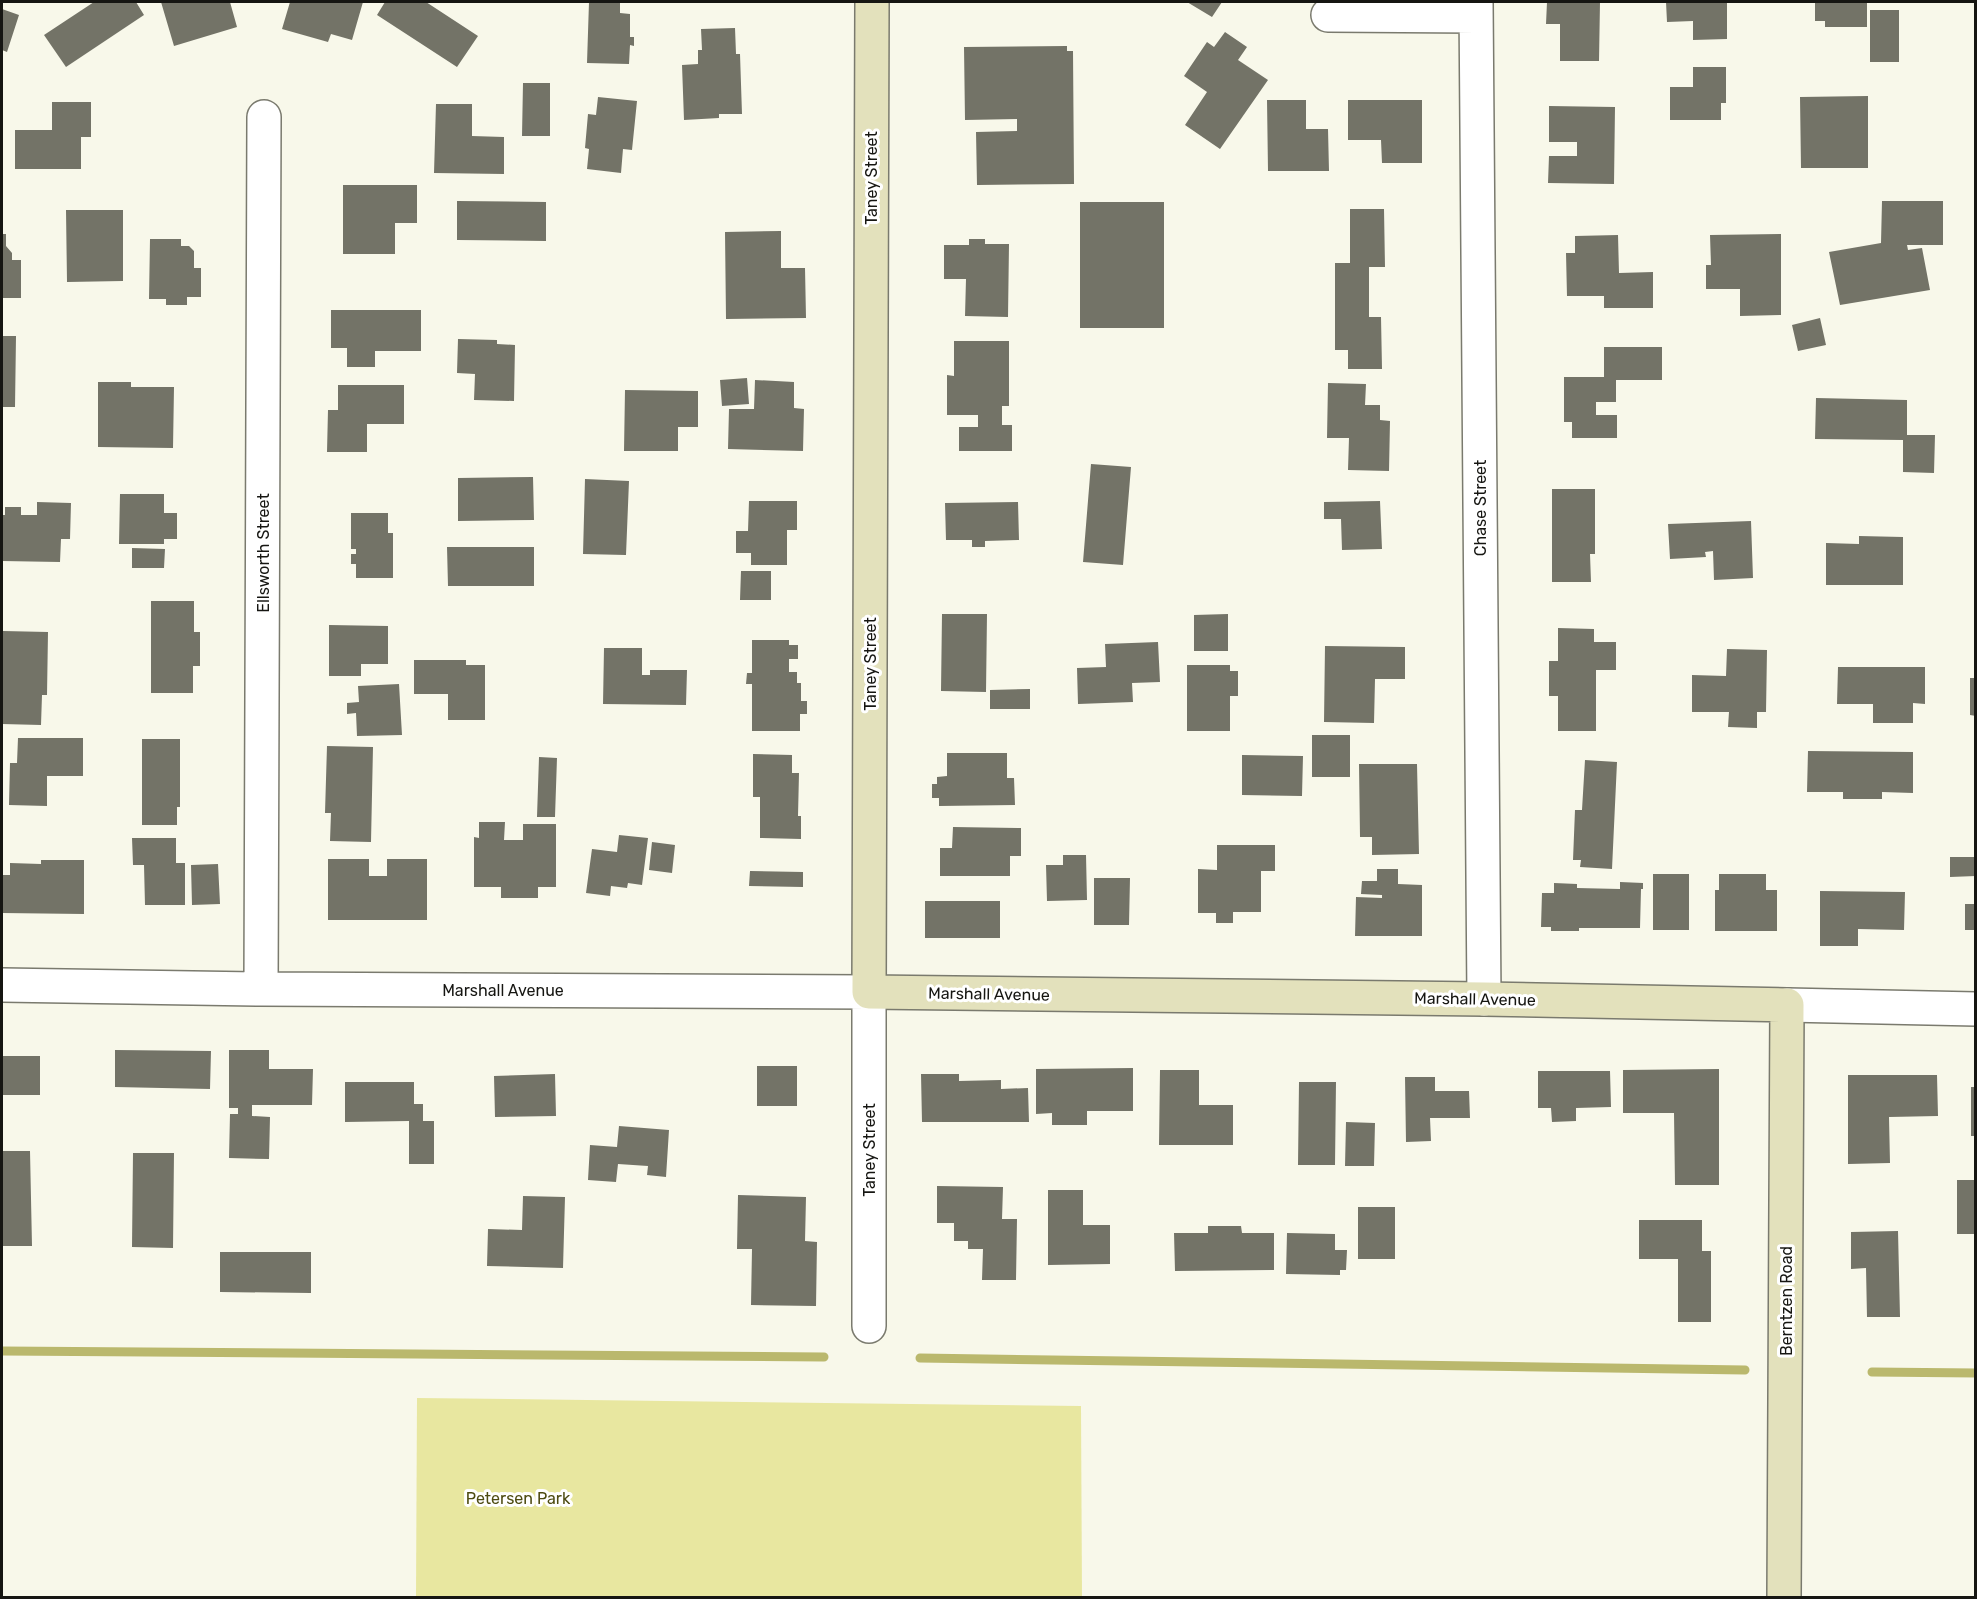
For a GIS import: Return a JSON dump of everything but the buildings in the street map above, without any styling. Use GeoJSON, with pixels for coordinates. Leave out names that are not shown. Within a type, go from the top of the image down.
{"type":"FeatureCollection","features":[{"type":"Feature","properties":{"kind":"street","name":"Taney Street"},"geometry":{"type":"LineString","coordinates":[[868,1326],[872,2]]}},
{"type":"Feature","properties":{"kind":"street","name":"Chase Street"},"geometry":{"type":"LineString","coordinates":[[1328,15],[1476,9],[1484,999]]}},
{"type":"Feature","properties":{"kind":"street","name":"Ellsworth Street"},"geometry":{"type":"LineString","coordinates":[[261,989],[264,117]]}},
{"type":"Feature","properties":{"kind":"street","name":"Marshall Avenue"},"geometry":{"type":"LineString","coordinates":[[2,984],[261,989],[868,992],[1484,999],[1976,1009]]}},
{"type":"Feature","properties":{"kind":"street","name":"Berntzen Road"},"geometry":{"type":"LineString","coordinates":[[1784,1598],[1787,1005]]}},
{"type":"Feature","properties":{"kind":"green space","name":"Petersen Park"},"geometry":{"type":"Polygon","coordinates":[[[417,1398],[1081,1406],[1082,1597],[416,1597],[417,1398]]]}},
{"type":"Feature","properties":{"kind":"waterway"},"geometry":{"type":"LineString","coordinates":[[2,1351],[824,1357]]}},
{"type":"Feature","properties":{"kind":"waterway"},"geometry":{"type":"LineString","coordinates":[[920,1358],[1745,1370]]}},
{"type":"Feature","properties":{"kind":"waterway"},"geometry":{"type":"LineString","coordinates":[[1872,1372],[1976,1373]]}}]}
